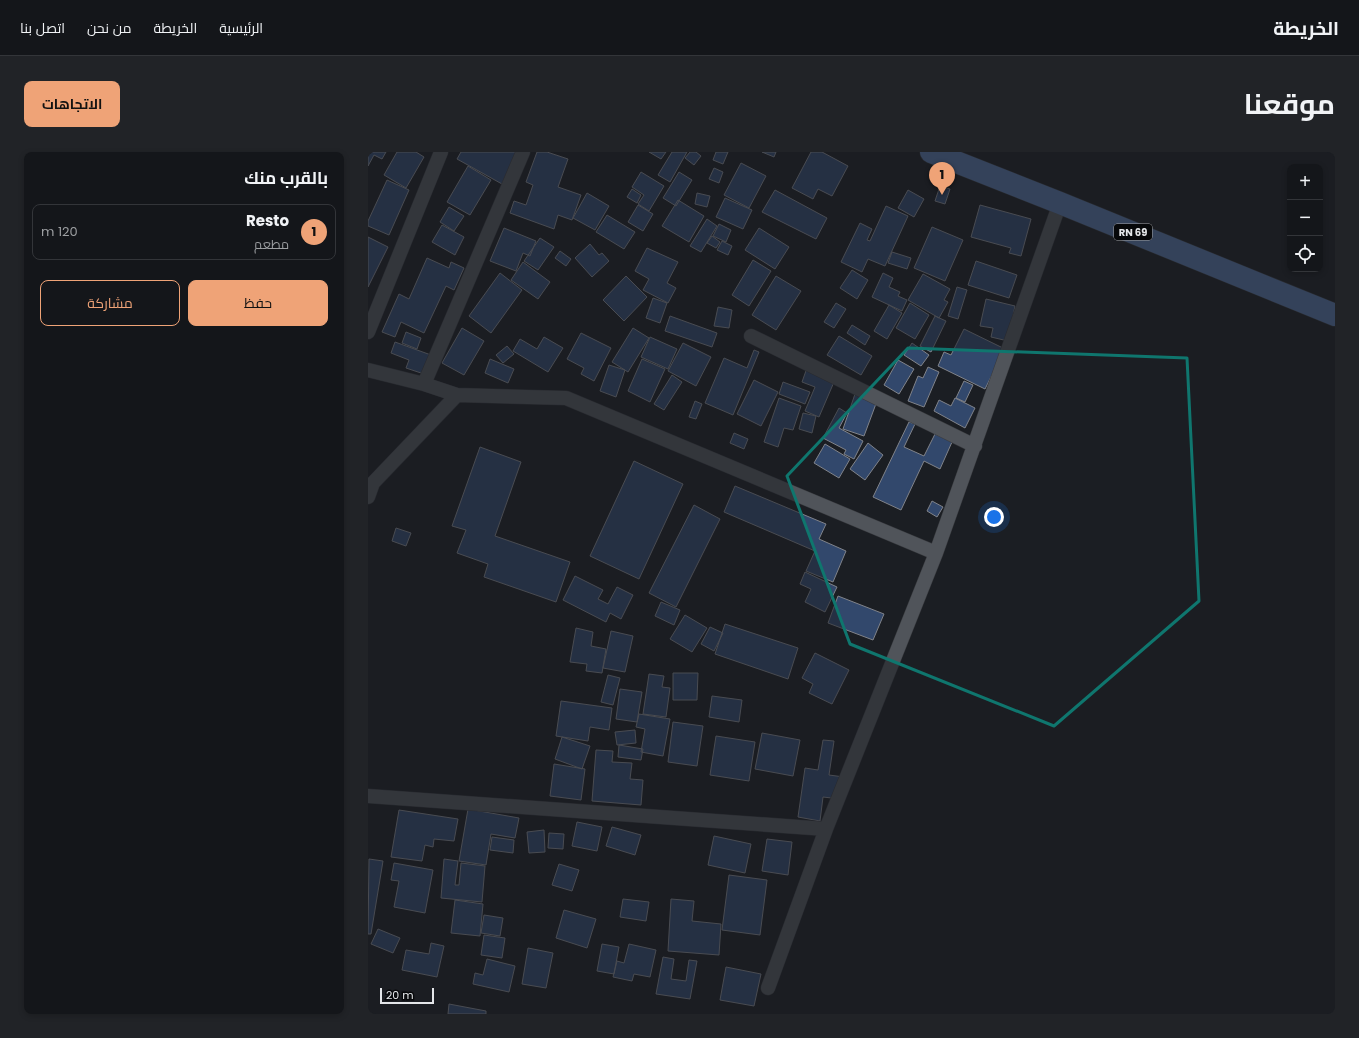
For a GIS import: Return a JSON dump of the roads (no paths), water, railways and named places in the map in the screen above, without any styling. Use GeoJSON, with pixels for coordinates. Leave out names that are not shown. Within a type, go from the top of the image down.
{"type":"FeatureCollection","features":[{"type":"Feature","properties":{"kind":"main road","name":"RN 69"},"geometry":{"type":"LineString","coordinates":[[931,152],[1060,202],[1335,315]]}},
{"type":"Feature","properties":{"kind":"street"},"geometry":{"type":"LineString","coordinates":[[368,332],[441,152]]}},
{"type":"Feature","properties":{"kind":"street"},"geometry":{"type":"LineString","coordinates":[[424,384],[523,152]]}},
{"type":"Feature","properties":{"kind":"street"},"geometry":{"type":"LineString","coordinates":[[768,988],[826,829],[936,553],[1060,202]]}},
{"type":"Feature","properties":{"kind":"street"},"geometry":{"type":"LineString","coordinates":[[751,336],[975,446]]}},
{"type":"Feature","properties":{"kind":"street"},"geometry":{"type":"LineString","coordinates":[[368,370],[424,384],[457,395],[566,398],[936,553]]}},
{"type":"Feature","properties":{"kind":"street"},"geometry":{"type":"LineString","coordinates":[[368,497],[373,483],[457,395]]}},
{"type":"Feature","properties":{"kind":"street"},"geometry":{"type":"LineString","coordinates":[[368,796],[826,829]]}},
{"type":"Feature","properties":{"kind":"place","name":"Resto"},"geometry":{"type":"Point","coordinates":[942,195]}}]}
